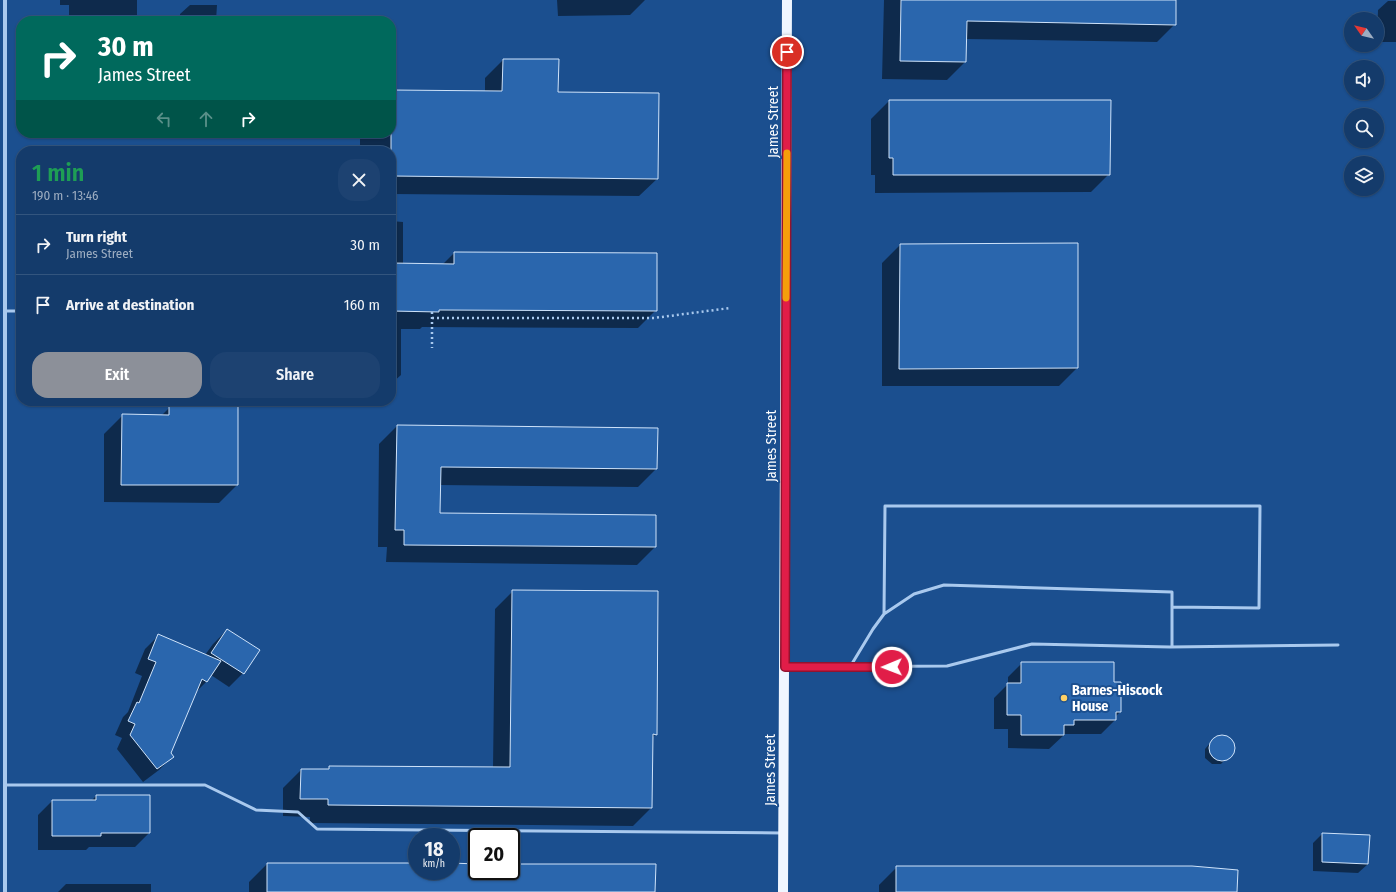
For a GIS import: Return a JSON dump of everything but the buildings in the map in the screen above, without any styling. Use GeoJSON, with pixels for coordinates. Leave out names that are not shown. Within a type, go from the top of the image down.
{"type":"FeatureCollection","features":[{"type":"Feature","properties":{"kind":"main road","name":"James Street"},"geometry":{"type":"LineString","coordinates":[[783,892],[787,0]]}},
{"type":"Feature","properties":{"kind":"street"},"geometry":{"type":"LineString","coordinates":[[5,0],[5,892]]}},
{"type":"Feature","properties":{"kind":"street"},"geometry":{"type":"LineString","coordinates":[[0,390],[5,390]]}},
{"type":"Feature","properties":{"kind":"lane"},"geometry":{"type":"LineString","coordinates":[[5,311],[16,311]]}},
{"type":"Feature","properties":{"kind":"lane"},"geometry":{"type":"LineString","coordinates":[[884,614],[885,506],[1260,506],[1259,608],[1172,607]]}},
{"type":"Feature","properties":{"kind":"lane"},"geometry":{"type":"LineString","coordinates":[[850,667],[872,629],[884,614],[914,594],[944,585],[1172,592],[1172,646]]}},
{"type":"Feature","properties":{"kind":"lane"},"geometry":{"type":"LineString","coordinates":[[785,667],[947,666],[1032,644],[1172,646],[1338,644]]}},
{"type":"Feature","properties":{"kind":"lane"},"geometry":{"type":"LineString","coordinates":[[5,785],[205,785],[256,810],[298,812],[317,829],[783,833]]}},
{"type":"Feature","properties":{"kind":"path"},"geometry":{"type":"LineString","coordinates":[[432,318],[654,318],[730,308]]}},
{"type":"Feature","properties":{"kind":"path"},"geometry":{"type":"LineString","coordinates":[[432,312],[432,348]]}},
{"type":"Feature","properties":{"kind":"slow traffic"},"geometry":{"type":"LineString","coordinates":[[786,298],[787,153]]}},
{"type":"Feature","properties":{"kind":"place","name":"Barnes-Hiscock House"},"geometry":{"type":"Point","coordinates":[1064,698]}},
{"type":"Feature","properties":{"kind":"route"},"geometry":{"type":"LineString","coordinates":[[787,52],[785,667],[892,667]]}}]}
